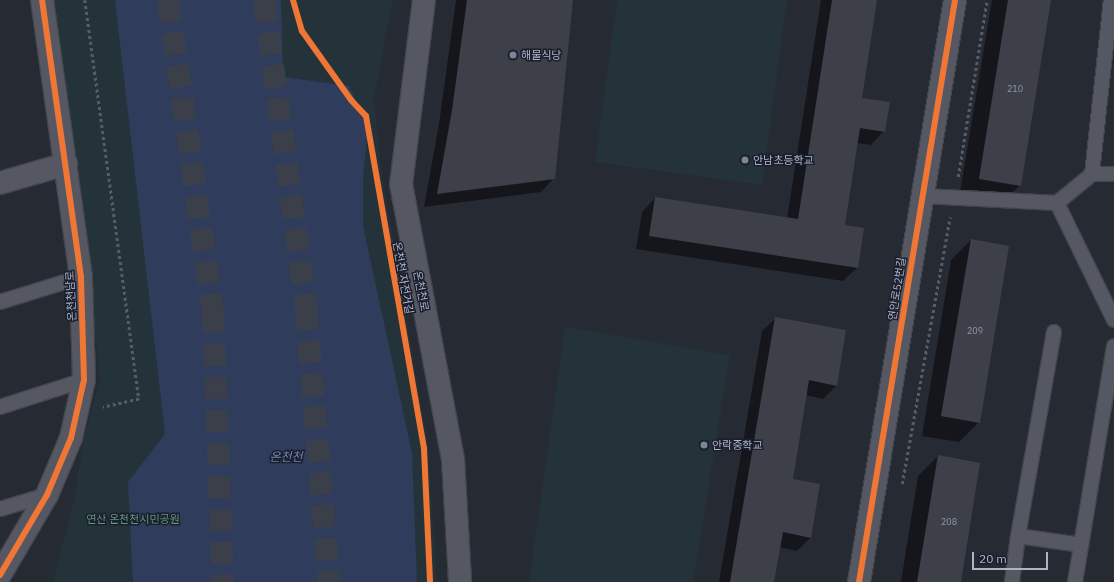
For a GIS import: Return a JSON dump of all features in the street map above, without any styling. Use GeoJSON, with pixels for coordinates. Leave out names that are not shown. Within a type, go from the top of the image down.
{"type":"FeatureCollection","features":[{"type":"Feature","properties":{"kind":"street","name":"온천천남로"},"geometry":{"type":"LineString","coordinates":[[0,575],[48,495],[71,438],[84,380],[81,277],[42,0]]}},
{"type":"Feature","properties":{"kind":"street","name":"온천천로"},"geometry":{"type":"LineString","coordinates":[[424,0],[401,184],[453,459],[460,582]]}},
{"type":"Feature","properties":{"kind":"street","name":"연안로52번길"},"geometry":{"type":"LineString","coordinates":[[859,582],[955,0]]}},
{"type":"Feature","properties":{"kind":"street"},"geometry":{"type":"LineString","coordinates":[[0,183],[66,164]]}},
{"type":"Feature","properties":{"kind":"lane"},"geometry":{"type":"LineString","coordinates":[[1092,174],[1111,0]]}},
{"type":"Feature","properties":{"kind":"lane"},"geometry":{"type":"LineString","coordinates":[[923,196],[1057,203],[1092,174],[1114,174]]}},
{"type":"Feature","properties":{"kind":"lane"},"geometry":{"type":"LineString","coordinates":[[1057,203],[1114,320]]}},
{"type":"Feature","properties":{"kind":"lane","name":"온천천남로"},"geometry":{"type":"LineString","coordinates":[[0,302],[81,277]]}},
{"type":"Feature","properties":{"kind":"lane"},"geometry":{"type":"LineString","coordinates":[[1012,582],[1018,536],[1054,332]]}},
{"type":"Feature","properties":{"kind":"lane"},"geometry":{"type":"LineString","coordinates":[[1075,582],[1114,346]]}},
{"type":"Feature","properties":{"kind":"lane"},"geometry":{"type":"LineString","coordinates":[[0,407],[84,380]]}},
{"type":"Feature","properties":{"kind":"lane"},"geometry":{"type":"LineString","coordinates":[[0,509],[48,495]]}},
{"type":"Feature","properties":{"kind":"lane"},"geometry":{"type":"LineString","coordinates":[[1018,536],[1081,545]]}},
{"type":"Feature","properties":{"kind":"path"},"geometry":{"type":"LineString","coordinates":[[85,0],[139,399],[97,408]]}},
{"type":"Feature","properties":{"kind":"path"},"geometry":{"type":"LineString","coordinates":[[901,488],[954,198],[987,0]]}},
{"type":"Feature","properties":{"kind":"green space","name":"연산 온천천시민공원"},"geometry":{"type":"Polygon","coordinates":[[[53,0],[134,0],[198,582],[53,582],[74,500],[84,438],[100,379],[76,162],[53,0]]]}},
{"type":"Feature","properties":{"kind":"green space"},"geometry":{"type":"Polygon","coordinates":[[[265,0],[393,0],[374,98],[382,176],[428,445],[437,582],[382,582],[268,88],[265,0]]]}},
{"type":"Feature","properties":{"kind":"green space"},"geometry":{"type":"Polygon","coordinates":[[[617,0],[787,0],[762,185],[595,162],[617,0]]]}},
{"type":"Feature","properties":{"kind":"green space"},"geometry":{"type":"Polygon","coordinates":[[[565,327],[730,355],[693,582],[529,582],[565,327]]]}},
{"type":"Feature","properties":{"kind":"water","name":"온천천"},"geometry":{"type":"Polygon","coordinates":[[[115,0],[281,0],[283,77],[349,86],[368,128],[363,176],[363,226],[412,453],[417,582],[133,582],[128,482],[165,434],[115,0]]]}},
{"type":"Feature","properties":{"kind":"building","name":"해물식당"},"geometry":{"type":"Polygon","coordinates":[[[467,0],[573,0],[555,179],[437,194],[452,110],[467,0]]]}},
{"type":"Feature","properties":{"kind":"building"},"geometry":{"type":"Polygon","coordinates":[[[832,0],[877,0],[862,98],[890,102],[885,132],[860,128],[845,225],[864,228],[858,268],[649,236],[655,197],[798,219],[832,0]]]}},
{"type":"Feature","properties":{"kind":"building"},"geometry":{"type":"Polygon","coordinates":[[[1008,0],[1051,0],[1021,186],[979,179],[1008,0]]]}},
{"type":"Feature","properties":{"kind":"building"},"geometry":{"type":"Polygon","coordinates":[[[971,239],[1009,246],[980,423],[941,416],[971,239]]]}},
{"type":"Feature","properties":{"kind":"building"},"geometry":{"type":"Polygon","coordinates":[[[775,317],[846,330],[837,386],[809,380],[793,479],[820,484],[811,538],[783,532],[774,582],[730,582],[775,317]]]}},
{"type":"Feature","properties":{"kind":"building"},"geometry":{"type":"Polygon","coordinates":[[[938,455],[980,463],[961,582],[917,582],[938,455]]]}},
{"type":"Feature","properties":{"kind":"tunnel"},"geometry":{"type":"LineString","coordinates":[[168,0],[213,311],[223,582]]}},
{"type":"Feature","properties":{"kind":"tunnel"},"geometry":{"type":"LineString","coordinates":[[264,0],[306,308],[329,582]]}},
{"type":"Feature","properties":{"kind":"cycle path"},"geometry":{"type":"LineString","coordinates":[[0,575],[47,495],[71,438],[84,380],[81,277],[42,0]]}},
{"type":"Feature","properties":{"kind":"cycle path","name":"온천천 자전거길"},"geometry":{"type":"LineString","coordinates":[[293,0],[302,31],[351,100],[366,116],[424,449],[430,582]]}},
{"type":"Feature","properties":{"kind":"cycle path"},"geometry":{"type":"LineString","coordinates":[[859,582],[955,0]]}},
{"type":"Feature","properties":{"kind":"place","name":"해물식당"},"geometry":{"type":"Point","coordinates":[513,55]}},
{"type":"Feature","properties":{"kind":"place","name":"안남초등학교"},"geometry":{"type":"Point","coordinates":[745,160]}},
{"type":"Feature","properties":{"kind":"place","name":"안락중학교"},"geometry":{"type":"Point","coordinates":[704,445]}}]}
